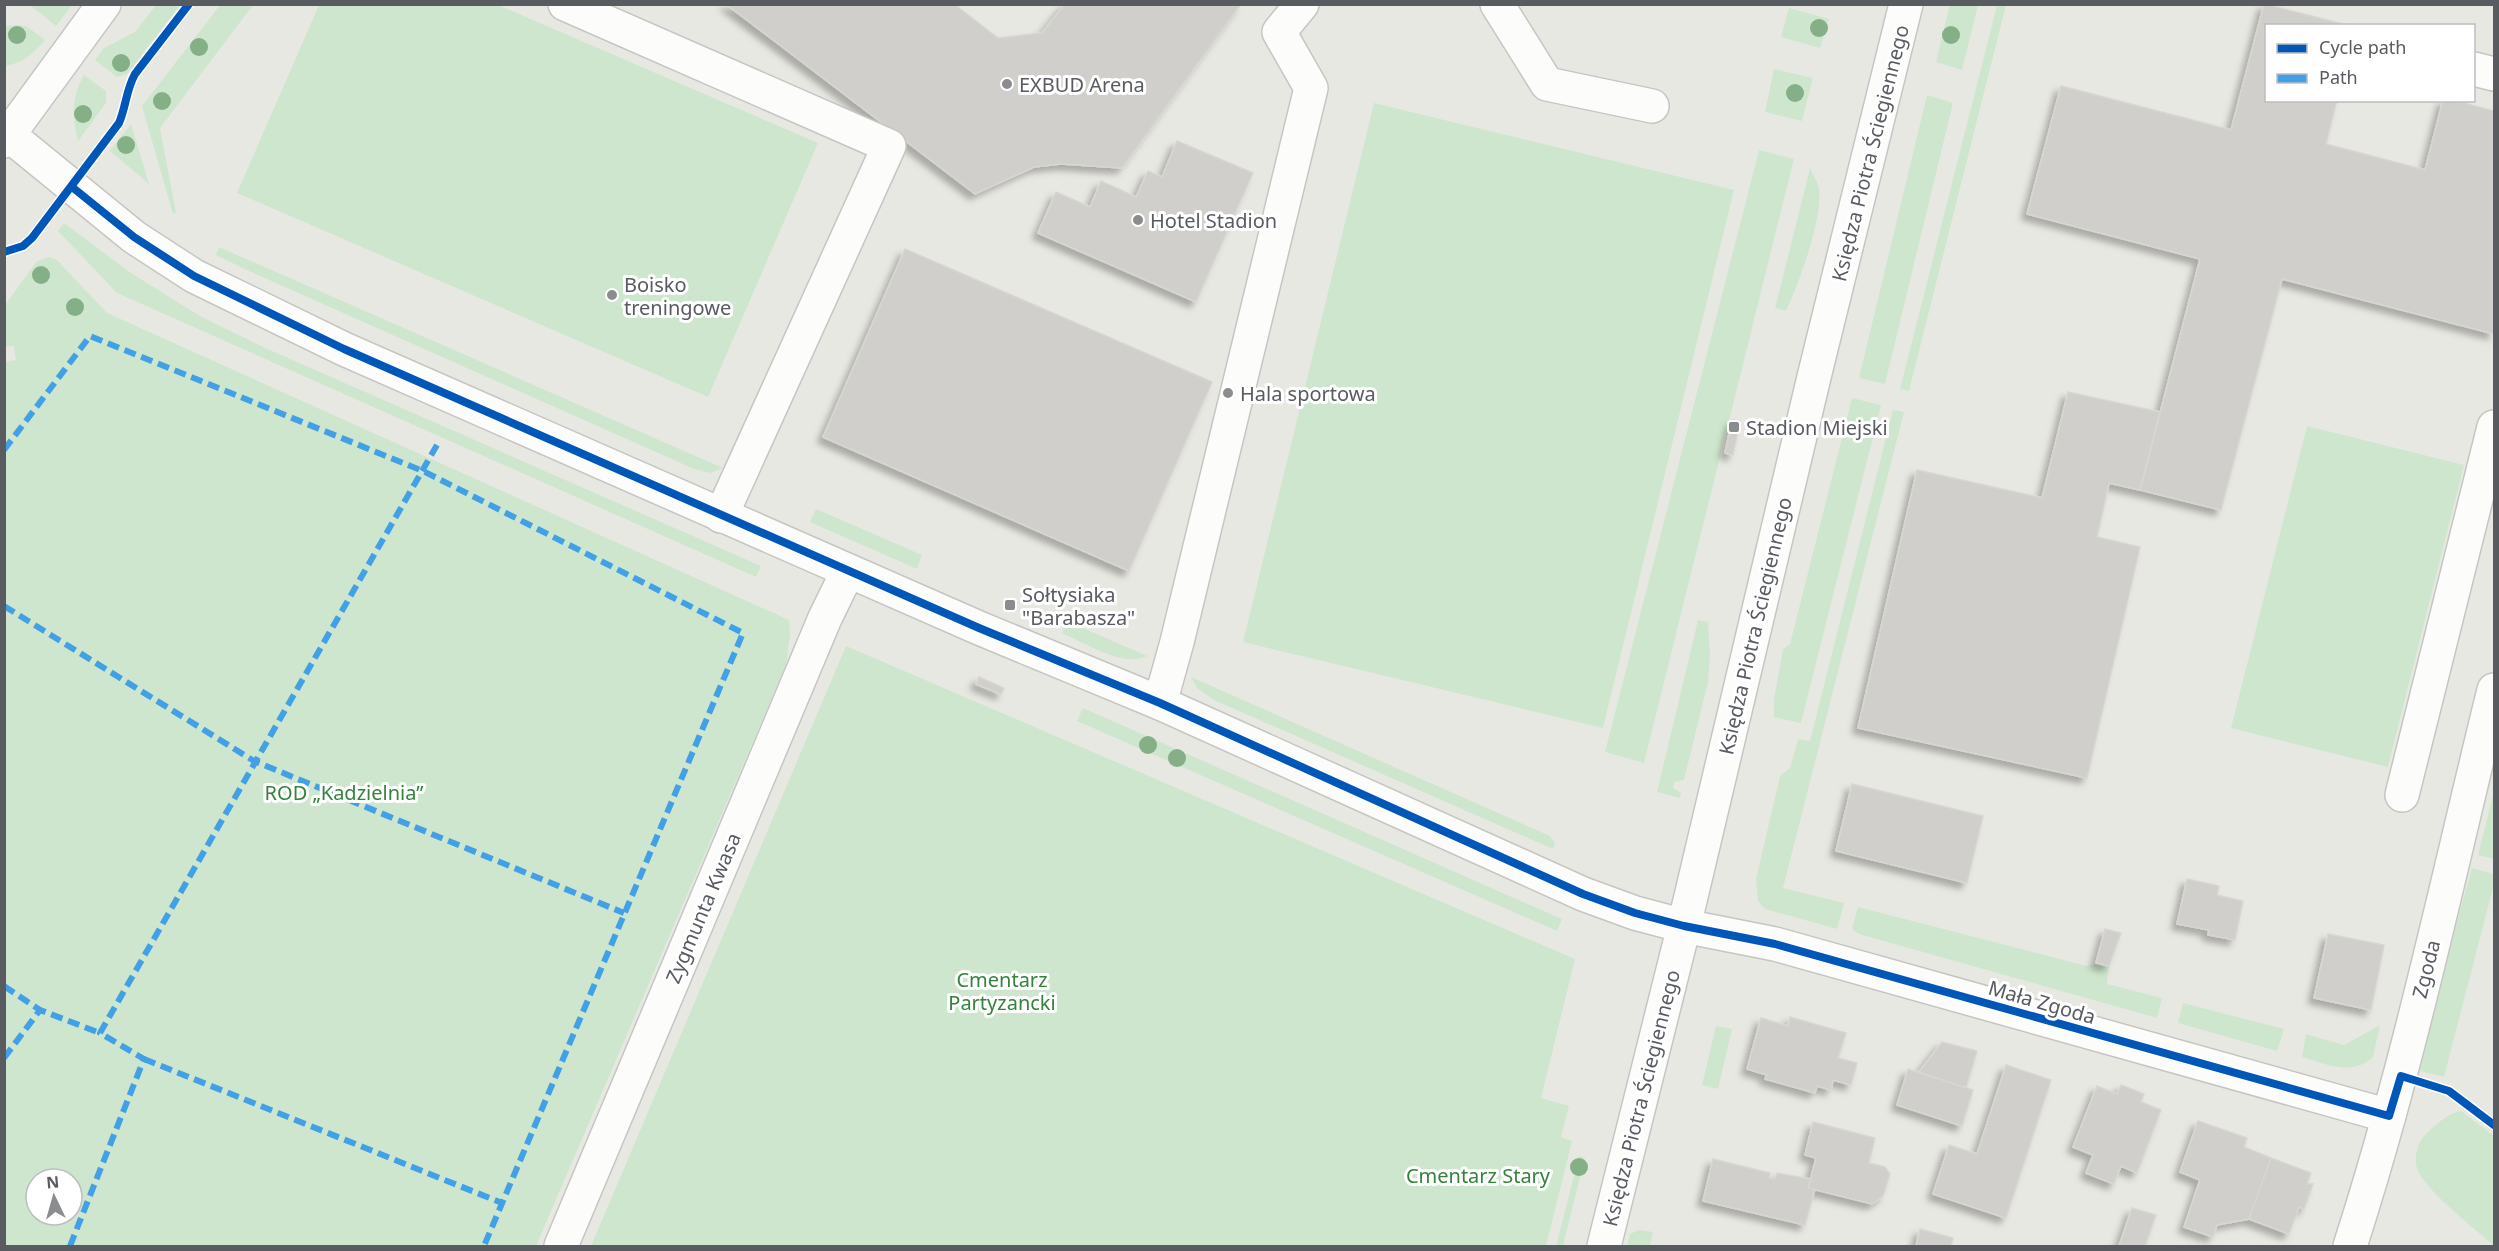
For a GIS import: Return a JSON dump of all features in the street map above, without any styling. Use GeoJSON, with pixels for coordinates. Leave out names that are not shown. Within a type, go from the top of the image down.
{"type":"FeatureCollection","features":[{"type":"Feature","properties":{"kind":"street"},"geometry":{"type":"LineString","coordinates":[[6,135],[104,4]]}},
{"type":"Feature","properties":{"kind":"street"},"geometry":{"type":"LineString","coordinates":[[565,4],[889,146],[721,516]]}},
{"type":"Feature","properties":{"kind":"street"},"geometry":{"type":"LineString","coordinates":[[1160,703],[1180,630],[1311,88],[1279,32],[1302,4]]}},
{"type":"Feature","properties":{"kind":"street"},"geometry":{"type":"LineString","coordinates":[[1497,4],[1547,84],[1652,106]]}},
{"type":"Feature","properties":{"kind":"street","name":"Księdza Piotra Ściegiennego"},"geometry":{"type":"LineString","coordinates":[[1604,1246],[1684,926],[1814,377],[1906,4]]}},
{"type":"Feature","properties":{"kind":"street"},"geometry":{"type":"LineString","coordinates":[[2475,69],[2494,74]]}},
{"type":"Feature","properties":{"kind":"street","name":"Mała Zgoda"},"geometry":{"type":"LineString","coordinates":[[6,135],[134,237],[194,276],[344,349],[721,516],[1160,703],[1583,894],[1635,913],[1684,926],[1775,944],[2389,1116]]}},
{"type":"Feature","properties":{"kind":"street"},"geometry":{"type":"LineString","coordinates":[[2402,795],[2494,427]]}},
{"type":"Feature","properties":{"kind":"street","name":"Zygmunta Kwasa"},"geometry":{"type":"LineString","coordinates":[[561,1246],[825,618],[848,571]]}},
{"type":"Feature","properties":{"kind":"street","name":"Zgoda"},"geometry":{"type":"LineString","coordinates":[[2350,1246],[2389,1116],[2494,690]]}},
{"type":"Feature","properties":{"kind":"green space"},"geometry":{"type":"Polygon","coordinates":[[[221,4],[253,5],[160,128],[176,213],[173,214],[142,106],[221,4]]]}},
{"type":"Feature","properties":{"kind":"green space"},"geometry":{"type":"Polygon","coordinates":[[[1950,4],[1978,5],[1962,70],[1936,62],[1950,4]]]}},
{"type":"Feature","properties":{"kind":"green space"},"geometry":{"type":"Polygon","coordinates":[[[30,5],[72,5],[56,26],[30,5]]]}},
{"type":"Feature","properties":{"kind":"green space"},"geometry":{"type":"Polygon","coordinates":[[[156,5],[180,5],[127,74],[117,77],[95,60],[104,48],[135,32],[156,5]]]}},
{"type":"Feature","properties":{"kind":"green space","name":"Boisko treningowe"},"geometry":{"type":"Polygon","coordinates":[[[319,5],[498,5],[818,143],[708,397],[237,193],[319,5]]]}},
{"type":"Feature","properties":{"kind":"green space"},"geometry":{"type":"Polygon","coordinates":[[[1997,5],[2006,5],[1909,391],[1900,389],[1997,5]]]}},
{"type":"Feature","properties":{"kind":"green space"},"geometry":{"type":"Polygon","coordinates":[[[1789,8],[1829,19],[1820,48],[1781,37],[1789,8]]]}},
{"type":"Feature","properties":{"kind":"green space"},"geometry":{"type":"Polygon","coordinates":[[[5,26],[26,26],[45,40],[27,57],[5,66],[5,26]]]}},
{"type":"Feature","properties":{"kind":"green space"},"geometry":{"type":"Polygon","coordinates":[[[1774,69],[1813,78],[1802,121],[1765,112],[1774,69]]]}},
{"type":"Feature","properties":{"kind":"green space"},"geometry":{"type":"Polygon","coordinates":[[[84,75],[106,91],[106,103],[78,141],[74,107],[84,75]]]}},
{"type":"Feature","properties":{"kind":"green space"},"geometry":{"type":"Polygon","coordinates":[[[1927,95],[1953,103],[1885,384],[1859,378],[1927,95]]]}},
{"type":"Feature","properties":{"kind":"green space"},"geometry":{"type":"Polygon","coordinates":[[[1374,103],[1734,190],[1603,728],[1243,642],[1374,103]]]}},
{"type":"Feature","properties":{"kind":"green space"},"geometry":{"type":"Polygon","coordinates":[[[131,124],[149,184],[110,151],[131,124]]]}},
{"type":"Feature","properties":{"kind":"green space"},"geometry":{"type":"Polygon","coordinates":[[[1759,150],[1794,159],[1644,763],[1605,752],[1759,150]]]}},
{"type":"Feature","properties":{"kind":"green space"},"geometry":{"type":"Polygon","coordinates":[[[1810,168],[1818,185],[1819,197],[1815,230],[1804,267],[1786,311],[1775,308],[1810,168]]]}},
{"type":"Feature","properties":{"kind":"green space"},"geometry":{"type":"Polygon","coordinates":[[[64,223],[131,273],[200,316],[263,347],[761,566],[756,577],[117,293],[58,231],[64,223]]]}},
{"type":"Feature","properties":{"kind":"green space"},"geometry":{"type":"Polygon","coordinates":[[[219,247],[723,468],[710,473],[694,469],[249,271],[216,255],[219,247]]]}},
{"type":"Feature","properties":{"kind":"green space","name":"ROD „Kadzielnia”"},"geometry":{"type":"Polygon","coordinates":[[[49,257],[57,260],[107,313],[789,620],[790,634],[786,665],[536,1246],[5,1246],[4,362],[16,360],[14,346],[5,347],[5,305],[37,261],[49,257]]]}},
{"type":"Feature","properties":{"kind":"green space"},"geometry":{"type":"Polygon","coordinates":[[[1852,398],[1881,405],[1801,723],[1774,717],[1774,699],[1783,649],[1790,644],[1852,398]]]}},
{"type":"Feature","properties":{"kind":"green space"},"geometry":{"type":"Polygon","coordinates":[[[1893,410],[1904,412],[1783,888],[1844,903],[1837,929],[1765,909],[1758,901],[1756,879],[1780,776],[1790,768],[1798,739],[1810,741],[1893,410]]]}},
{"type":"Feature","properties":{"kind":"green space"},"geometry":{"type":"Polygon","coordinates":[[[2307,426],[2464,465],[2388,767],[2231,728],[2307,426]]]}},
{"type":"Feature","properties":{"kind":"green space"},"geometry":{"type":"Polygon","coordinates":[[[816,509],[922,555],[917,569],[810,522],[816,509]]]}},
{"type":"Feature","properties":{"kind":"green space"},"geometry":{"type":"Polygon","coordinates":[[[1698,620],[1708,622],[1710,654],[1708,682],[1684,780],[1674,782],[1673,788],[1681,793],[1680,798],[1657,792],[1698,620]]]}},
{"type":"Feature","properties":{"kind":"green space"},"geometry":{"type":"Polygon","coordinates":[[[1067,621],[1147,656],[1127,659],[1104,653],[1062,633],[1067,621]]]}},
{"type":"Feature","properties":{"kind":"green space","name":"Cmentarz Partyzancki"},"geometry":{"type":"Polygon","coordinates":[[[846,646],[1575,959],[1541,1098],[1569,1106],[1561,1137],[1572,1141],[1546,1246],[591,1246],[846,646]]]}},
{"type":"Feature","properties":{"kind":"green space"},"geometry":{"type":"Polygon","coordinates":[[[1191,677],[1550,836],[1555,843],[1553,849],[1214,700],[1197,688],[1191,677]]]}},
{"type":"Feature","properties":{"kind":"green space"},"geometry":{"type":"Polygon","coordinates":[[[1083,708],[1562,919],[1557,931],[1077,721],[1083,708]]]}},
{"type":"Feature","properties":{"kind":"green space"},"geometry":{"type":"Polygon","coordinates":[[[2494,791],[2494,859],[2478,855],[2494,791]]]}},
{"type":"Feature","properties":{"kind":"green space"},"geometry":{"type":"Polygon","coordinates":[[[2472,868],[2494,874],[2494,884],[2444,1077],[2416,1070],[2472,868]]]}},
{"type":"Feature","properties":{"kind":"green space"},"geometry":{"type":"Polygon","coordinates":[[[1858,907],[2087,966],[2096,963],[2109,966],[2107,984],[2162,998],[2157,1018],[1859,934],[1852,929],[1858,907]]]}},
{"type":"Feature","properties":{"kind":"green space"},"geometry":{"type":"Polygon","coordinates":[[[2183,1003],[2284,1029],[2277,1051],[2178,1023],[2183,1003]]]}},
{"type":"Feature","properties":{"kind":"green space"},"geometry":{"type":"Polygon","coordinates":[[[2380,1025],[2373,1057],[2365,1063],[2348,1068],[2302,1057],[2306,1034],[2344,1045],[2380,1025]]]}},
{"type":"Feature","properties":{"kind":"green space"},"geometry":{"type":"Polygon","coordinates":[[[1716,1026],[1732,1029],[1718,1089],[1702,1085],[1716,1026]]]}},
{"type":"Feature","properties":{"kind":"green space"},"geometry":{"type":"Polygon","coordinates":[[[2461,1111],[2494,1136],[2494,1246],[2431,1189],[2418,1171],[2417,1151],[2421,1141],[2442,1119],[2461,1111]]]}},
{"type":"Feature","properties":{"kind":"green space"},"geometry":{"type":"Polygon","coordinates":[[[1579,1156],[1585,1158],[1563,1246],[1556,1246],[1579,1156]]]}},
{"type":"Feature","properties":{"kind":"green space"},"geometry":{"type":"Polygon","coordinates":[[[1639,1230],[1653,1232],[1650,1246],[1627,1246],[1630,1234],[1639,1230]]]}},
{"type":"Feature","properties":{"kind":"building","name":"EXBUD Arena"},"geometry":{"type":"Polygon","coordinates":[[[726,4],[954,4],[998,38],[1042,33],[1065,4],[1241,4],[1122,168],[1061,164],[1034,167],[975,194],[726,4]]]}},
{"type":"Feature","properties":{"kind":"building"},"geometry":{"type":"Polygon","coordinates":[[[2264,4],[2343,24],[2265,24],[2265,102],[2336,102],[2326,144],[2425,170],[2442,102],[2460,102],[2494,111],[2494,334],[2282,279],[2221,510],[2140,490],[2200,259],[2027,214],[2061,86],[2231,130],[2264,4]]]}},
{"type":"Feature","properties":{"kind":"building","name":"Hotel Stadion"},"geometry":{"type":"Polygon","coordinates":[[[1177,141],[1253,173],[1196,302],[1038,233],[1056,192],[1090,207],[1101,181],[1136,197],[1148,171],[1162,177],[1177,141]]]}},
{"type":"Feature","properties":{"kind":"building"},"geometry":{"type":"Polygon","coordinates":[[[905,249],[1212,382],[1129,571],[823,437],[905,249]]]}},
{"type":"Feature","properties":{"kind":"building"},"geometry":{"type":"Polygon","coordinates":[[[2068,392],[2160,412],[2140,490],[2109,483],[2097,537],[2140,547],[2087,778],[1858,728],[1917,470],[2042,498],[2068,392]]]}},
{"type":"Feature","properties":{"kind":"building"},"geometry":{"type":"Polygon","coordinates":[[[1732,420],[1740,421],[1733,455],[1725,453],[1732,420]]]}},
{"type":"Feature","properties":{"kind":"building"},"geometry":{"type":"Polygon","coordinates":[[[979,677],[1004,688],[1001,694],[976,684],[979,677]]]}},
{"type":"Feature","properties":{"kind":"building"},"geometry":{"type":"Polygon","coordinates":[[[1852,784],[1983,816],[1967,883],[1836,851],[1852,784]]]}},
{"type":"Feature","properties":{"kind":"building"},"geometry":{"type":"Polygon","coordinates":[[[2187,879],[2219,886],[2217,895],[2243,901],[2235,940],[2208,935],[2209,930],[2177,924],[2187,879]]]}},
{"type":"Feature","properties":{"kind":"building"},"geometry":{"type":"Polygon","coordinates":[[[2105,929],[2121,933],[2109,966],[2096,963],[2105,929]]]}},
{"type":"Feature","properties":{"kind":"building"},"geometry":{"type":"Polygon","coordinates":[[[2328,934],[2384,945],[2371,1010],[2314,998],[2328,934]]]}},
{"type":"Feature","properties":{"kind":"building"},"geometry":{"type":"Polygon","coordinates":[[[1790,1017],[1846,1033],[1838,1058],[1857,1063],[1851,1085],[1833,1080],[1831,1090],[1817,1086],[1815,1093],[1765,1079],[1767,1075],[1747,1069],[1761,1018],[1788,1026],[1790,1017]]]}},
{"type":"Feature","properties":{"kind":"building"},"geometry":{"type":"Polygon","coordinates":[[[1942,1042],[1977,1051],[1966,1088],[1919,1072],[1942,1042]]]}},
{"type":"Feature","properties":{"kind":"building"},"geometry":{"type":"Polygon","coordinates":[[[2006,1065],[2051,1080],[2006,1218],[1933,1194],[1949,1145],[1977,1154],[2006,1065]]]}},
{"type":"Feature","properties":{"kind":"building"},"geometry":{"type":"Polygon","coordinates":[[[1908,1069],[1973,1090],[1962,1126],[1897,1105],[1908,1069]]]}},
{"type":"Feature","properties":{"kind":"building"},"geometry":{"type":"Polygon","coordinates":[[[2121,1085],[2144,1094],[2141,1102],[2161,1110],[2137,1173],[2121,1166],[2114,1184],[2086,1173],[2093,1155],[2073,1147],[2097,1086],[2117,1094],[2121,1085]]]}},
{"type":"Feature","properties":{"kind":"building"},"geometry":{"type":"Polygon","coordinates":[[[2198,1121],[2247,1138],[2244,1147],[2271,1158],[2249,1219],[2217,1225],[2213,1237],[2184,1227],[2200,1180],[2180,1172],[2198,1121]]]}},
{"type":"Feature","properties":{"kind":"building"},"geometry":{"type":"Polygon","coordinates":[[[1813,1122],[1875,1138],[1869,1163],[1885,1167],[1890,1174],[1883,1196],[1872,1204],[1808,1188],[1816,1158],[1805,1155],[1813,1122]]]}},
{"type":"Feature","properties":{"kind":"building"},"geometry":{"type":"Polygon","coordinates":[[[2271,1158],[2311,1173],[2307,1184],[2313,1184],[2304,1209],[2299,1207],[2289,1234],[2249,1219],[2271,1158]]]}},
{"type":"Feature","properties":{"kind":"building"},"geometry":{"type":"Polygon","coordinates":[[[1713,1159],[1770,1173],[1769,1178],[1775,1179],[1777,1173],[1811,1179],[1808,1188],[1815,1189],[1805,1225],[1703,1201],[1713,1159]]]}},
{"type":"Feature","properties":{"kind":"building"},"geometry":{"type":"Polygon","coordinates":[[[2132,1208],[2156,1215],[2145,1246],[2119,1246],[2132,1208]]]}},
{"type":"Feature","properties":{"kind":"building"},"geometry":{"type":"Polygon","coordinates":[[[1920,1229],[1953,1238],[1951,1246],[1916,1246],[1920,1229]]]}},
{"type":"Feature","properties":{"kind":"marked path"},"geometry":{"type":"LineString","coordinates":[[4,450],[90,336],[423,471],[743,633],[484,1246]]}},
{"type":"Feature","properties":{"kind":"marked path"},"geometry":{"type":"LineString","coordinates":[[70,1246],[144,1059],[100,1033],[437,445]]}},
{"type":"Feature","properties":{"kind":"marked path"},"geometry":{"type":"LineString","coordinates":[[4,606],[254,761],[624,913]]}},
{"type":"Feature","properties":{"kind":"marked path"},"geometry":{"type":"LineString","coordinates":[[4,986],[40,1010]]}},
{"type":"Feature","properties":{"kind":"marked path"},"geometry":{"type":"LineString","coordinates":[[4,1058],[40,1010],[100,1033]]}},
{"type":"Feature","properties":{"kind":"marked path"},"geometry":{"type":"LineString","coordinates":[[144,1059],[502,1203]]}},
{"type":"Feature","properties":{"kind":"cycle path"},"geometry":{"type":"LineString","coordinates":[[4,252],[23,246],[32,238],[119,123],[135,74],[189,4]]}},
{"type":"Feature","properties":{"kind":"cycle path"},"geometry":{"type":"LineString","coordinates":[[72,187],[134,237],[194,276],[344,349],[979,628],[1160,703],[1583,894],[1635,913],[1684,926],[1775,944],[2389,1116],[2401,1076],[2449,1091],[2494,1125]]}},
{"type":"Feature","properties":{"kind":"place","name":"EXBUD Arena"},"geometry":{"type":"Point","coordinates":[1007,84]}},
{"type":"Feature","properties":{"kind":"place","name":"Hotel Stadion"},"geometry":{"type":"Point","coordinates":[1138,220]}},
{"type":"Feature","properties":{"kind":"place","name":"Boisko treningowe"},"geometry":{"type":"Point","coordinates":[612,295]}},
{"type":"Feature","properties":{"kind":"place","name":"Hala sportowa"},"geometry":{"type":"Point","coordinates":[1228,393]}},
{"type":"Feature","properties":{"kind":"place","name":"Stadion Miejski"},"geometry":{"type":"Point","coordinates":[1734,427]}},
{"type":"Feature","properties":{"kind":"place","name":"Sołtysiaka \"Barabasza\""},"geometry":{"type":"Point","coordinates":[1010,605]}},
{"type":"Feature","properties":{"kind":"park label","name":"Cmentarz Stary"},"geometry":{"type":"Point","coordinates":[1478,1175]}}]}
